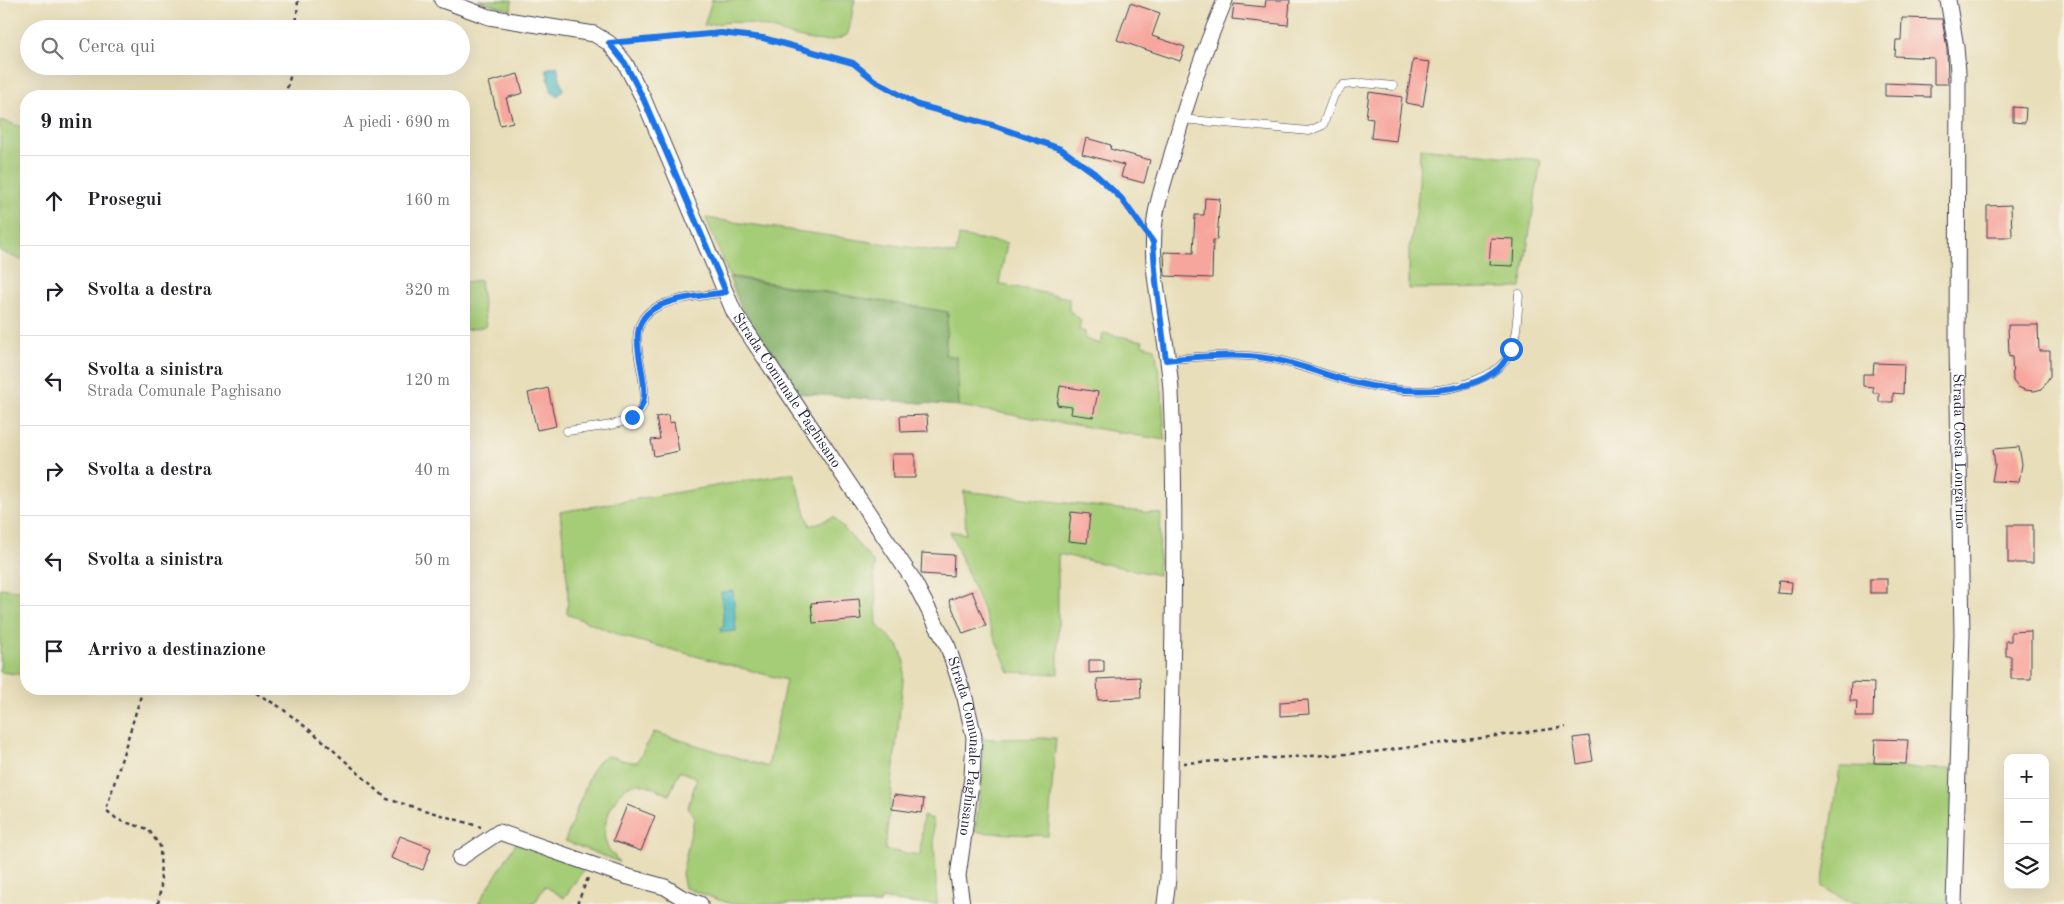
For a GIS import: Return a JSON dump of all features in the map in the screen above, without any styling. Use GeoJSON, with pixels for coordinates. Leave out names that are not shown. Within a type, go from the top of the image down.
{"type":"FeatureCollection","features":[{"type":"Feature","properties":{"kind":"street","name":"Strada Comunale Paghisano"},"geometry":{"type":"LineString","coordinates":[[442,0],[489,17],[594,34],[609,43],[625,63],[643,98],[734,312],[912,578],[948,647],[965,698],[974,736],[972,777],[958,876],[962,904]]}},
{"type":"Feature","properties":{"kind":"street"},"geometry":{"type":"LineString","coordinates":[[1165,904],[1168,879],[1173,517],[1170,388],[1156,282],[1153,242],[1156,212],[1181,119],[1202,54],[1225,0]]}},
{"type":"Feature","properties":{"kind":"street","name":"Strada Costa Longarino"},"geometry":{"type":"LineString","coordinates":[[1948,0],[1958,72],[1957,345],[1962,634],[1954,904]]}},
{"type":"Feature","properties":{"kind":"street"},"geometry":{"type":"LineString","coordinates":[[460,858],[499,832],[593,865],[665,887],[681,897],[700,904]]}},
{"type":"Feature","properties":{"kind":"lane"},"geometry":{"type":"LineString","coordinates":[[1181,119],[1309,131],[1322,125],[1334,95],[1343,85],[1363,83],[1393,86]]}},
{"type":"Feature","properties":{"kind":"lane"},"geometry":{"type":"LineString","coordinates":[[567,431],[625,421],[638,414],[645,398],[637,336],[641,323],[648,313],[669,303],[726,292]]}},
{"type":"Feature","properties":{"kind":"lane"},"geometry":{"type":"LineString","coordinates":[[1166,360],[1240,355],[1291,363],[1352,382],[1388,388],[1420,390],[1451,388],[1485,376],[1499,368],[1505,360],[1515,337],[1519,294]]}},
{"type":"Feature","properties":{"kind":"path"},"geometry":{"type":"LineString","coordinates":[[297,20],[298,0]]}},
{"type":"Feature","properties":{"kind":"path"},"geometry":{"type":"LineString","coordinates":[[609,43],[721,33],[763,38],[853,63],[874,80],[918,105],[992,125],[1061,149],[1094,173],[1121,198],[1153,242]]}},
{"type":"Feature","properties":{"kind":"path"},"geometry":{"type":"LineString","coordinates":[[287,90],[291,75]]}},
{"type":"Feature","properties":{"kind":"path"},"geometry":{"type":"LineString","coordinates":[[141,695],[106,810],[118,820],[148,829],[160,846],[161,886],[158,904]]}},
{"type":"Feature","properties":{"kind":"path"},"geometry":{"type":"LineString","coordinates":[[259,695],[280,707],[314,733],[387,799],[499,832]]}},
{"type":"Feature","properties":{"kind":"path"},"geometry":{"type":"LineString","coordinates":[[1169,764],[1365,753],[1566,727]]}},
{"type":"Feature","properties":{"kind":"path"},"geometry":{"type":"LineString","coordinates":[[577,904],[593,865]]}},
{"type":"Feature","properties":{"kind":"green space"},"geometry":{"type":"Polygon","coordinates":[[[478,0],[512,0],[511,10],[478,0]]]}},
{"type":"Feature","properties":{"kind":"green space"},"geometry":{"type":"Polygon","coordinates":[[[712,0],[855,0],[847,35],[836,40],[823,41],[797,37],[746,23],[736,22],[704,26],[712,0]]]}},
{"type":"Feature","properties":{"kind":"green space"},"geometry":{"type":"Polygon","coordinates":[[[0,120],[20,126],[20,259],[0,251],[0,120]]]}},
{"type":"Feature","properties":{"kind":"green space"},"geometry":{"type":"Polygon","coordinates":[[[1420,148],[1541,160],[1521,288],[1409,289],[1409,249],[1416,214],[1420,148]]]}},
{"type":"Feature","properties":{"kind":"green space"},"geometry":{"type":"Polygon","coordinates":[[[706,218],[956,254],[959,236],[1007,243],[999,284],[1069,298],[1069,310],[1081,320],[1079,330],[1085,332],[1085,339],[1101,344],[1103,333],[1143,341],[1142,345],[1155,348],[1162,391],[1165,440],[959,406],[957,357],[945,355],[948,312],[729,276],[706,218]]]}},
{"type":"Feature","properties":{"kind":"green space"},"geometry":{"type":"Polygon","coordinates":[[[729,277],[948,312],[945,355],[957,357],[959,406],[795,393],[741,308],[729,277]]]}},
{"type":"Feature","properties":{"kind":"green space"},"geometry":{"type":"Polygon","coordinates":[[[480,280],[486,327],[470,329],[470,281],[480,280]]]}},
{"type":"Feature","properties":{"kind":"green space"},"geometry":{"type":"Polygon","coordinates":[[[793,473],[810,526],[834,517],[874,563],[877,625],[898,645],[905,662],[885,850],[920,855],[923,816],[933,819],[937,904],[918,904],[881,899],[880,904],[731,904],[685,888],[682,874],[694,818],[688,807],[697,778],[680,771],[669,795],[649,786],[636,784],[629,786],[616,798],[607,817],[604,836],[608,848],[619,862],[565,841],[591,772],[597,763],[607,756],[629,762],[637,762],[654,732],[768,767],[786,680],[624,637],[567,614],[568,589],[560,512],[793,473]]]}},
{"type":"Feature","properties":{"kind":"green space"},"geometry":{"type":"Polygon","coordinates":[[[964,491],[1161,514],[1158,575],[1058,554],[1058,674],[1009,672],[950,531],[966,534],[964,491]]]}},
{"type":"Feature","properties":{"kind":"green space"},"geometry":{"type":"Polygon","coordinates":[[[0,588],[20,590],[20,674],[0,672],[0,588]]]}},
{"type":"Feature","properties":{"kind":"green space"},"geometry":{"type":"Polygon","coordinates":[[[1056,738],[1048,836],[975,832],[982,777],[983,739],[1056,738]]]}},
{"type":"Feature","properties":{"kind":"green space"},"geometry":{"type":"Polygon","coordinates":[[[1840,767],[1954,769],[1948,904],[1858,904],[1845,900],[1822,887],[1840,767]]]}},
{"type":"Feature","properties":{"kind":"green space"},"geometry":{"type":"Polygon","coordinates":[[[516,843],[585,868],[564,898],[545,886],[534,904],[478,904],[516,843]]]}},
{"type":"Feature","properties":{"kind":"water"},"geometry":{"type":"Polygon","coordinates":[[[557,66],[563,90],[558,96],[552,93],[546,69],[557,66]]]}},
{"type":"Feature","properties":{"kind":"water"},"geometry":{"type":"Polygon","coordinates":[[[733,591],[736,631],[721,632],[721,627],[724,626],[721,592],[733,591]]]}},
{"type":"Feature","properties":{"kind":"building"},"geometry":{"type":"Polygon","coordinates":[[[1266,0],[1290,0],[1288,25],[1232,19],[1234,4],[1265,7],[1266,0]]]}},
{"type":"Feature","properties":{"kind":"building"},"geometry":{"type":"Polygon","coordinates":[[[1130,3],[1160,13],[1152,36],[1185,47],[1180,61],[1117,40],[1130,3]]]}},
{"type":"Feature","properties":{"kind":"building"},"geometry":{"type":"Polygon","coordinates":[[[1902,18],[1942,19],[1947,48],[1948,84],[1934,84],[1934,58],[1895,56],[1896,40],[1901,40],[1902,18]]]}},
{"type":"Feature","properties":{"kind":"building"},"geometry":{"type":"Polygon","coordinates":[[[1413,60],[1430,62],[1423,106],[1406,103],[1413,60]]]}},
{"type":"Feature","properties":{"kind":"building"},"geometry":{"type":"Polygon","coordinates":[[[518,74],[523,93],[506,98],[513,122],[500,125],[489,82],[518,74]]]}},
{"type":"Feature","properties":{"kind":"building"},"geometry":{"type":"Polygon","coordinates":[[[1885,83],[1930,85],[1930,97],[1885,96],[1885,83]]]}},
{"type":"Feature","properties":{"kind":"building"},"geometry":{"type":"Polygon","coordinates":[[[1369,92],[1402,97],[1396,141],[1371,138],[1373,119],[1366,118],[1369,92]]]}},
{"type":"Feature","properties":{"kind":"building"},"geometry":{"type":"Polygon","coordinates":[[[2013,107],[2026,108],[2025,123],[2013,122],[2013,107]]]}},
{"type":"Feature","properties":{"kind":"building"},"geometry":{"type":"Polygon","coordinates":[[[1086,138],[1111,145],[1110,149],[1150,160],[1144,183],[1121,177],[1124,165],[1082,154],[1086,138]]]}},
{"type":"Feature","properties":{"kind":"building"},"geometry":{"type":"Polygon","coordinates":[[[1205,198],[1220,199],[1217,240],[1213,240],[1212,278],[1165,276],[1164,252],[1193,253],[1195,215],[1204,215],[1205,198]]]}},
{"type":"Feature","properties":{"kind":"building"},"geometry":{"type":"Polygon","coordinates":[[[2011,205],[2012,237],[1987,237],[1987,206],[2011,205]]]}},
{"type":"Feature","properties":{"kind":"building"},"geometry":{"type":"Polygon","coordinates":[[[1491,238],[1514,239],[1513,266],[1489,265],[1491,238]]]}},
{"type":"Feature","properties":{"kind":"building"},"geometry":{"type":"Polygon","coordinates":[[[2008,325],[2038,325],[2039,351],[2050,351],[2050,376],[2042,389],[2034,391],[2025,390],[2018,387],[2013,381],[2012,356],[2009,357],[2008,325]]]}},
{"type":"Feature","properties":{"kind":"building"},"geometry":{"type":"Polygon","coordinates":[[[1874,363],[1904,364],[1903,394],[1893,393],[1893,402],[1879,402],[1879,393],[1873,393],[1873,387],[1863,386],[1863,374],[1873,374],[1874,363]]]}},
{"type":"Feature","properties":{"kind":"building"},"geometry":{"type":"Polygon","coordinates":[[[1060,386],[1098,392],[1093,417],[1071,414],[1072,407],[1057,405],[1060,386]]]}},
{"type":"Feature","properties":{"kind":"building"},"geometry":{"type":"Polygon","coordinates":[[[548,388],[556,426],[537,430],[528,393],[548,388]]]}},
{"type":"Feature","properties":{"kind":"building"},"geometry":{"type":"Polygon","coordinates":[[[668,415],[669,423],[674,422],[679,451],[654,456],[651,440],[660,439],[656,417],[668,415]]]}},
{"type":"Feature","properties":{"kind":"building"},"geometry":{"type":"Polygon","coordinates":[[[927,415],[928,431],[901,432],[900,416],[927,415]]]}},
{"type":"Feature","properties":{"kind":"building"},"geometry":{"type":"Polygon","coordinates":[[[2019,447],[2022,464],[2019,482],[1992,481],[1995,465],[1993,449],[2019,447]]]}},
{"type":"Feature","properties":{"kind":"building"},"geometry":{"type":"Polygon","coordinates":[[[892,454],[915,454],[915,478],[893,478],[892,454]]]}},
{"type":"Feature","properties":{"kind":"building"},"geometry":{"type":"Polygon","coordinates":[[[1071,512],[1090,514],[1087,543],[1068,541],[1071,512]]]}},
{"type":"Feature","properties":{"kind":"building"},"geometry":{"type":"Polygon","coordinates":[[[2008,525],[2033,525],[2033,563],[2008,563],[2008,525]]]}},
{"type":"Feature","properties":{"kind":"building"},"geometry":{"type":"Polygon","coordinates":[[[922,553],[954,555],[953,576],[921,574],[922,553]]]}},
{"type":"Feature","properties":{"kind":"building"},"geometry":{"type":"Polygon","coordinates":[[[1870,579],[1887,579],[1887,593],[1870,593],[1870,579]]]}},
{"type":"Feature","properties":{"kind":"building"},"geometry":{"type":"Polygon","coordinates":[[[1779,581],[1792,582],[1791,594],[1777,593],[1779,581]]]}},
{"type":"Feature","properties":{"kind":"building"},"geometry":{"type":"Polygon","coordinates":[[[972,591],[986,626],[963,634],[949,600],[972,591]]]}},
{"type":"Feature","properties":{"kind":"building"},"geometry":{"type":"Polygon","coordinates":[[[859,599],[861,619],[813,623],[811,603],[859,599]]]}},
{"type":"Feature","properties":{"kind":"building"},"geometry":{"type":"Polygon","coordinates":[[[2031,631],[2031,679],[2011,679],[2011,656],[2006,656],[2006,641],[2011,641],[2011,632],[2031,631]]]}},
{"type":"Feature","properties":{"kind":"building"},"geometry":{"type":"Polygon","coordinates":[[[1089,660],[1104,660],[1104,672],[1089,673],[1089,660]]]}},
{"type":"Feature","properties":{"kind":"building"},"geometry":{"type":"Polygon","coordinates":[[[1140,677],[1141,698],[1098,700],[1097,679],[1140,677]]]}},
{"type":"Feature","properties":{"kind":"building"},"geometry":{"type":"Polygon","coordinates":[[[1851,682],[1874,683],[1873,717],[1856,717],[1857,701],[1850,701],[1851,682]]]}},
{"type":"Feature","properties":{"kind":"building"},"geometry":{"type":"Polygon","coordinates":[[[1308,700],[1309,714],[1280,716],[1280,702],[1308,700]]]}},
{"type":"Feature","properties":{"kind":"building"},"geometry":{"type":"Polygon","coordinates":[[[1589,736],[1593,761],[1577,764],[1573,738],[1589,736]]]}},
{"type":"Feature","properties":{"kind":"building"},"geometry":{"type":"Polygon","coordinates":[[[1875,739],[1908,740],[1906,764],[1874,763],[1875,739]]]}},
{"type":"Feature","properties":{"kind":"building"},"geometry":{"type":"Polygon","coordinates":[[[894,795],[924,799],[922,813],[892,809],[894,795]]]}},
{"type":"Feature","properties":{"kind":"building"},"geometry":{"type":"Polygon","coordinates":[[[627,805],[655,816],[641,851],[613,841],[627,805]]]}},
{"type":"Feature","properties":{"kind":"building"},"geometry":{"type":"Polygon","coordinates":[[[400,836],[431,848],[423,870],[391,858],[400,836]]]}},
{"type":"Feature","properties":{"kind":"route"},"geometry":{"type":"LineString","coordinates":[[632,417],[638,414],[645,398],[637,336],[644,318],[653,309],[669,303],[726,292],[643,98],[625,63],[609,43],[721,33],[763,38],[853,63],[874,80],[918,105],[992,125],[1061,149],[1094,173],[1121,198],[1153,242],[1166,360],[1240,355],[1291,363],[1352,382],[1374,386],[1407,390],[1437,390],[1469,383],[1485,376],[1499,368],[1511,349]]}}]}
